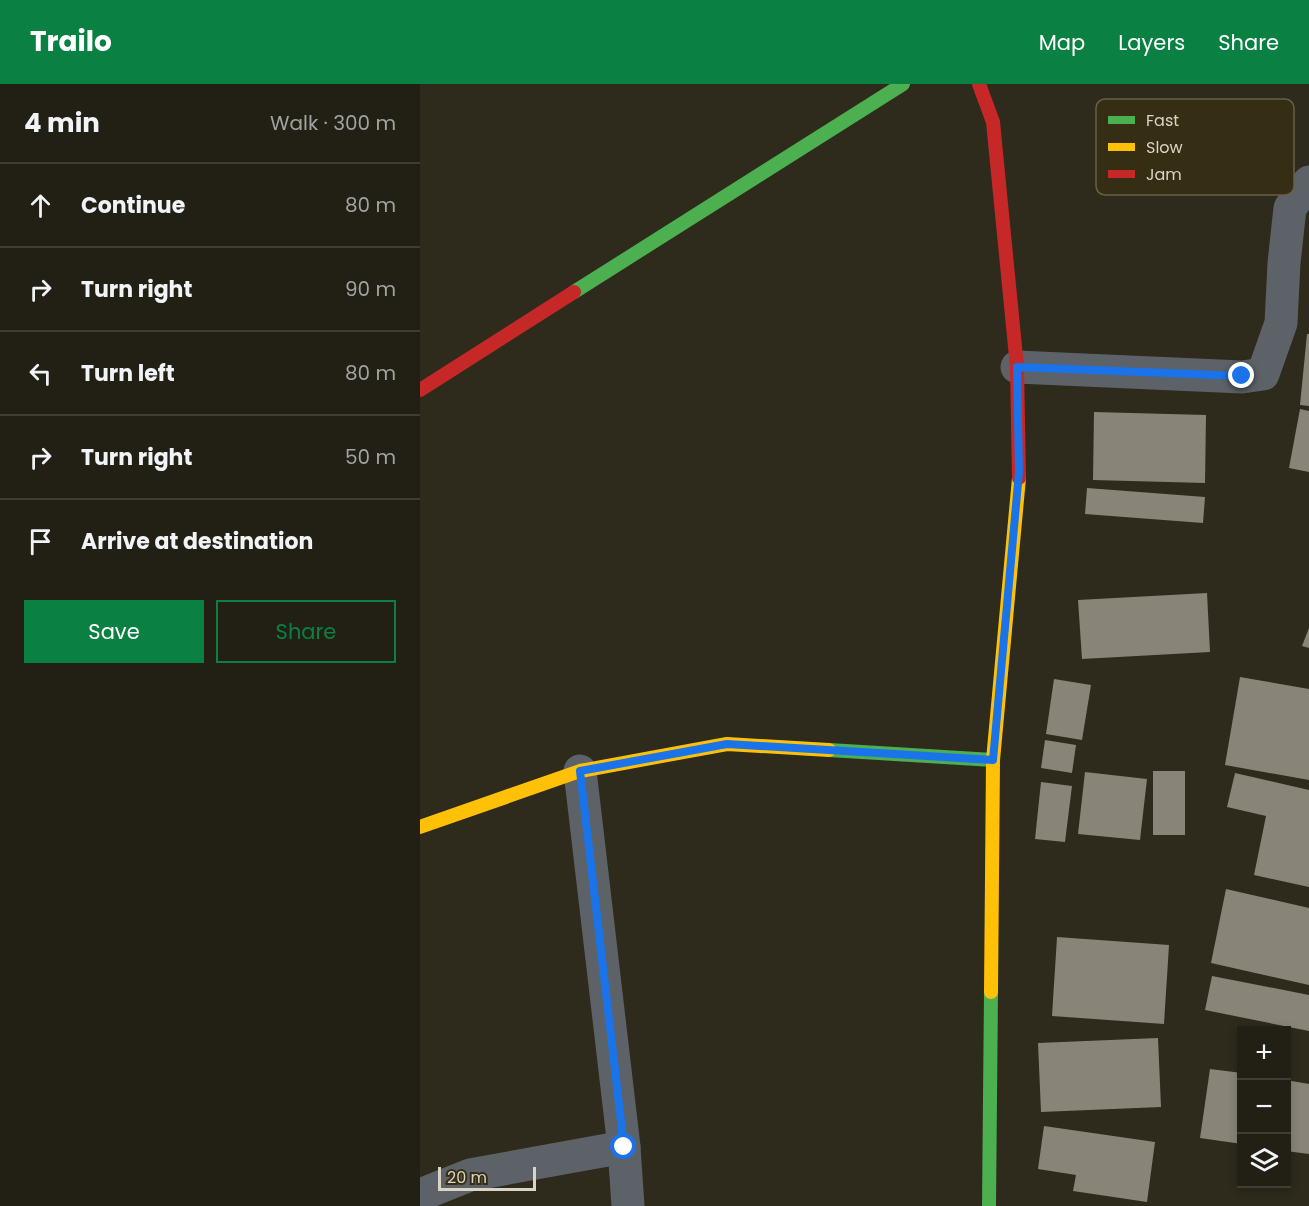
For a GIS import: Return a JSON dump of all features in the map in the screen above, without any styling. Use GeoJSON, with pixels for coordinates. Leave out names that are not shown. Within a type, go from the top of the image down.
{"type":"FeatureCollection","features":[{"type":"Feature","properties":{"kind":"street"},"geometry":{"type":"LineString","coordinates":[[420,390],[903,84]]}},
{"type":"Feature","properties":{"kind":"street"},"geometry":{"type":"LineString","coordinates":[[984,86],[993,122],[1017,367],[1019,472],[993,760],[989,1206]]}},
{"type":"Feature","properties":{"kind":"street"},"geometry":{"type":"LineString","coordinates":[[1017,367],[1242,376],[1263,374],[1281,323],[1290,208],[1309,182]]}},
{"type":"Feature","properties":{"kind":"street"},"geometry":{"type":"LineString","coordinates":[[420,827],[580,771],[727,744],[993,760]]}},
{"type":"Feature","properties":{"kind":"street"},"geometry":{"type":"LineString","coordinates":[[580,771],[624,1147],[628,1206]]}},
{"type":"Feature","properties":{"kind":"street"},"geometry":{"type":"LineString","coordinates":[[420,1196],[470,1175],[624,1147]]}},
{"type":"Feature","properties":{"kind":"building"},"geometry":{"type":"Polygon","coordinates":[[[1307,334],[1309,334],[1309,406],[1300,405],[1307,334]]]}},
{"type":"Feature","properties":{"kind":"building"},"geometry":{"type":"Polygon","coordinates":[[[1300,409],[1309,411],[1309,472],[1289,468],[1300,409]]]}},
{"type":"Feature","properties":{"kind":"building"},"geometry":{"type":"Polygon","coordinates":[[[1094,412],[1206,415],[1205,483],[1093,480],[1094,412]]]}},
{"type":"Feature","properties":{"kind":"building"},"geometry":{"type":"Polygon","coordinates":[[[1087,488],[1205,497],[1203,523],[1085,514],[1087,488]]]}},
{"type":"Feature","properties":{"kind":"building"},"geometry":{"type":"Polygon","coordinates":[[[1207,593],[1210,652],[1082,659],[1078,600],[1207,593]]]}},
{"type":"Feature","properties":{"kind":"building"},"geometry":{"type":"Polygon","coordinates":[[[1309,628],[1309,648],[1302,646],[1309,628]]]}},
{"type":"Feature","properties":{"kind":"building"},"geometry":{"type":"Polygon","coordinates":[[[1240,677],[1309,689],[1309,780],[1225,765],[1240,677]]]}},
{"type":"Feature","properties":{"kind":"building"},"geometry":{"type":"Polygon","coordinates":[[[1054,679],[1091,685],[1082,740],[1046,734],[1054,679]]]}},
{"type":"Feature","properties":{"kind":"building"},"geometry":{"type":"Polygon","coordinates":[[[1045,740],[1076,745],[1072,773],[1041,768],[1045,740]]]}},
{"type":"Feature","properties":{"kind":"building"},"geometry":{"type":"Polygon","coordinates":[[[1153,771],[1185,771],[1185,835],[1153,835],[1153,771]]]}},
{"type":"Feature","properties":{"kind":"building"},"geometry":{"type":"Polygon","coordinates":[[[1085,772],[1147,779],[1140,840],[1078,834],[1085,772]]]}},
{"type":"Feature","properties":{"kind":"building"},"geometry":{"type":"Polygon","coordinates":[[[1235,773],[1309,790],[1309,887],[1254,875],[1266,816],[1227,807],[1235,773]]]}},
{"type":"Feature","properties":{"kind":"building"},"geometry":{"type":"Polygon","coordinates":[[[1041,782],[1072,786],[1065,842],[1035,839],[1041,782]]]}},
{"type":"Feature","properties":{"kind":"building"},"geometry":{"type":"Polygon","coordinates":[[[1226,889],[1309,908],[1309,985],[1211,963],[1226,889]]]}},
{"type":"Feature","properties":{"kind":"building"},"geometry":{"type":"Polygon","coordinates":[[[1057,937],[1169,945],[1164,1024],[1052,1016],[1057,937]]]}},
{"type":"Feature","properties":{"kind":"building"},"geometry":{"type":"Polygon","coordinates":[[[1212,976],[1309,995],[1309,1031],[1291,1026],[1205,1010],[1212,976]]]}},
{"type":"Feature","properties":{"kind":"building"},"geometry":{"type":"Polygon","coordinates":[[[1158,1038],[1161,1107],[1041,1112],[1038,1043],[1158,1038]]]}},
{"type":"Feature","properties":{"kind":"building"},"geometry":{"type":"Polygon","coordinates":[[[1210,1069],[1237,1072],[1237,1143],[1200,1138],[1210,1069]]]}},
{"type":"Feature","properties":{"kind":"building"},"geometry":{"type":"Polygon","coordinates":[[[1291,1081],[1309,1084],[1309,1154],[1291,1152],[1291,1081]]]}},
{"type":"Feature","properties":{"kind":"building"},"geometry":{"type":"Polygon","coordinates":[[[1044,1126],[1155,1142],[1147,1202],[1073,1191],[1076,1175],[1038,1169],[1044,1126]]]}},
{"type":"Feature","properties":{"kind":"traffic: fast"},"geometry":{"type":"LineString","coordinates":[[574,292],[903,84]]}},
{"type":"Feature","properties":{"kind":"traffic: fast"},"geometry":{"type":"LineString","coordinates":[[829,750],[993,760]]}},
{"type":"Feature","properties":{"kind":"traffic: fast"},"geometry":{"type":"LineString","coordinates":[[989,1206],[991,992]]}},
{"type":"Feature","properties":{"kind":"traffic: slow"},"geometry":{"type":"LineString","coordinates":[[991,992],[993,760],[1019,478]]}},
{"type":"Feature","properties":{"kind":"traffic: slow"},"geometry":{"type":"LineString","coordinates":[[420,827],[580,771],[727,744],[829,750]]}},
{"type":"Feature","properties":{"kind":"traffic: jam"},"geometry":{"type":"LineString","coordinates":[[979,84],[993,122],[1017,367],[1019,478]]}},
{"type":"Feature","properties":{"kind":"traffic: jam"},"geometry":{"type":"LineString","coordinates":[[420,390],[574,292]]}},
{"type":"Feature","properties":{"kind":"route"},"geometry":{"type":"LineString","coordinates":[[624,1147],[580,771],[727,744],[993,760],[1019,472],[1017,367],[1242,376]]}}]}
